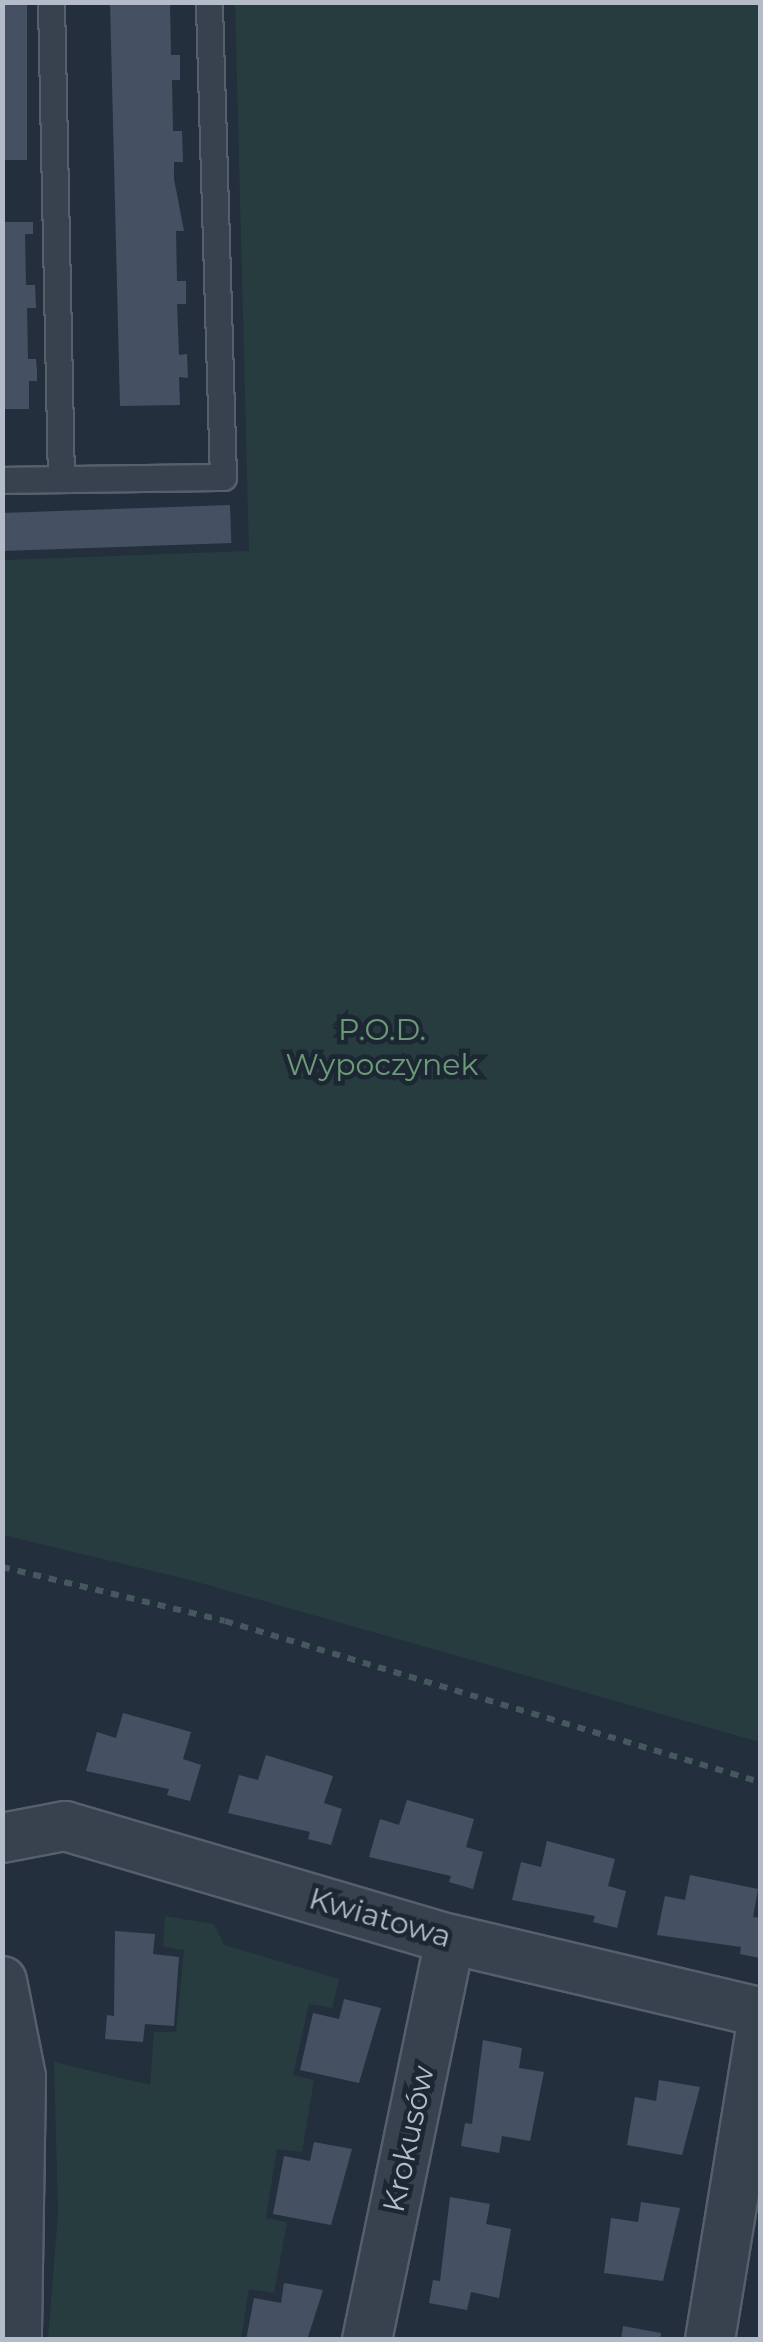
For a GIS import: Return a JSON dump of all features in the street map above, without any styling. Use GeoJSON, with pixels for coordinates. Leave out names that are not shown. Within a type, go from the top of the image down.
{"type":"FeatureCollection","features":[{"type":"Feature","properties":{"kind":"street","name":"Kwiatowa"},"geometry":{"type":"LineString","coordinates":[[2,1838],[65,1826],[450,1939],[760,2012]]}},
{"type":"Feature","properties":{"kind":"street","name":"Krokusów"},"geometry":{"type":"LineString","coordinates":[[367,2340],[450,1939]]}},
{"type":"Feature","properties":{"kind":"street"},"geometry":{"type":"LineString","coordinates":[[2,1981],[21,2077],[17,2340]]}},
{"type":"Feature","properties":{"kind":"street"},"geometry":{"type":"LineString","coordinates":[[710,2340],[760,2034]]}},
{"type":"Feature","properties":{"kind":"lane"},"geometry":{"type":"LineString","coordinates":[[52,2],[61,478]]}},
{"type":"Feature","properties":{"kind":"lane"},"geometry":{"type":"LineString","coordinates":[[2,480],[223,477],[209,2]]}},
{"type":"Feature","properties":{"kind":"path"},"geometry":{"type":"LineString","coordinates":[[2,1567],[225,1621],[760,1782]]}},
{"type":"Feature","properties":{"kind":"green space","name":"P.O.D. Wypoczynek"},"geometry":{"type":"Polygon","coordinates":[[[235,3],[760,3],[760,1742],[190,1580],[3,1535],[3,560],[249,551],[235,3]]]}},
{"type":"Feature","properties":{"kind":"green space"},"geometry":{"type":"Polygon","coordinates":[[[165,1916],[214,1924],[224,1945],[339,1979],[332,2008],[309,2004],[293,2075],[314,2080],[302,2152],[277,2149],[266,2218],[287,2222],[274,2293],[249,2289],[241,2339],[48,2339],[58,2213],[54,2062],[150,2085],[154,2032],[176,2032],[184,1950],[163,1947],[165,1916]]]}},
{"type":"Feature","properties":{"kind":"building"},"geometry":{"type":"Polygon","coordinates":[[[2,2],[27,2],[27,160],[2,160],[2,2]]]}},
{"type":"Feature","properties":{"kind":"building"},"geometry":{"type":"Polygon","coordinates":[[[110,2],[170,2],[171,55],[180,55],[180,80],[172,80],[173,131],[182,131],[183,162],[174,162],[174,179],[184,231],[176,231],[177,281],[186,281],[186,304],[177,304],[179,355],[187,354],[188,378],[179,377],[180,405],[120,406],[110,2]]]}},
{"type":"Feature","properties":{"kind":"building"},"geometry":{"type":"Polygon","coordinates":[[[2,222],[33,222],[33,234],[25,234],[26,285],[35,285],[36,308],[27,308],[28,359],[36,359],[37,370],[37,381],[29,381],[29,409],[2,409],[2,222]]]}},
{"type":"Feature","properties":{"kind":"building"},"geometry":{"type":"Polygon","coordinates":[[[230,505],[231,543],[3,551],[2,513],[230,505]]]}},
{"type":"Feature","properties":{"kind":"building"},"geometry":{"type":"Polygon","coordinates":[[[123,1713],[191,1732],[183,1759],[201,1765],[190,1801],[167,1795],[169,1789],[86,1771],[97,1732],[116,1738],[123,1713]]]}},
{"type":"Feature","properties":{"kind":"building"},"geometry":{"type":"Polygon","coordinates":[[[266,1755],[333,1776],[324,1803],[342,1809],[331,1845],[308,1839],[310,1832],[228,1813],[239,1775],[258,1780],[266,1755]]]}},
{"type":"Feature","properties":{"kind":"building"},"geometry":{"type":"Polygon","coordinates":[[[407,1800],[474,1819],[466,1847],[483,1852],[473,1889],[449,1882],[451,1876],[369,1857],[380,1819],[399,1825],[407,1800]]]}},
{"type":"Feature","properties":{"kind":"building"},"geometry":{"type":"Polygon","coordinates":[[[547,1841],[615,1859],[608,1886],[626,1891],[617,1928],[593,1922],[595,1916],[512,1900],[521,1862],[541,1867],[547,1841]]]}},
{"type":"Feature","properties":{"kind":"building"},"geometry":{"type":"Polygon","coordinates":[[[690,1875],[758,1889],[753,1917],[760,1918],[760,1958],[740,1954],[741,1947],[657,1935],[665,1896],[685,1900],[690,1875]]]}},
{"type":"Feature","properties":{"kind":"building"},"geometry":{"type":"Polygon","coordinates":[[[115,1931],[155,1934],[153,1954],[179,1957],[174,2026],[145,2024],[143,2042],[105,2039],[107,2015],[114,2016],[115,1931]]]}},
{"type":"Feature","properties":{"kind":"building"},"geometry":{"type":"Polygon","coordinates":[[[344,1999],[381,2008],[359,2083],[300,2070],[313,2013],[339,2019],[344,1999]]]}},
{"type":"Feature","properties":{"kind":"building"},"geometry":{"type":"Polygon","coordinates":[[[483,2040],[522,2048],[519,2068],[544,2072],[530,2141],[502,2136],[499,2153],[461,2146],[465,2123],[472,2124],[483,2040]]]}},
{"type":"Feature","properties":{"kind":"building"},"geometry":{"type":"Polygon","coordinates":[[[659,2080],[700,2087],[682,2155],[627,2145],[635,2097],[656,2101],[659,2080]]]}},
{"type":"Feature","properties":{"kind":"building"},"geometry":{"type":"Polygon","coordinates":[[[314,2142],[352,2149],[331,2225],[273,2214],[284,2156],[310,2161],[314,2142]]]}},
{"type":"Feature","properties":{"kind":"building"},"geometry":{"type":"Polygon","coordinates":[[[450,2197],[490,2204],[486,2224],[511,2229],[499,2298],[471,2292],[467,2310],[429,2303],[433,2280],[440,2281],[450,2197]]]}},
{"type":"Feature","properties":{"kind":"building"},"geometry":{"type":"Polygon","coordinates":[[[641,2202],[680,2208],[663,2281],[604,2273],[611,2218],[638,2222],[641,2202]]]}},
{"type":"Feature","properties":{"kind":"building"},"geometry":{"type":"Polygon","coordinates":[[[284,2283],[323,2290],[307,2340],[246,2340],[254,2298],[281,2303],[284,2283]]]}},
{"type":"Feature","properties":{"kind":"building"},"geometry":{"type":"Polygon","coordinates":[[[623,2326],[661,2333],[660,2340],[621,2340],[623,2326]]]}}]}
